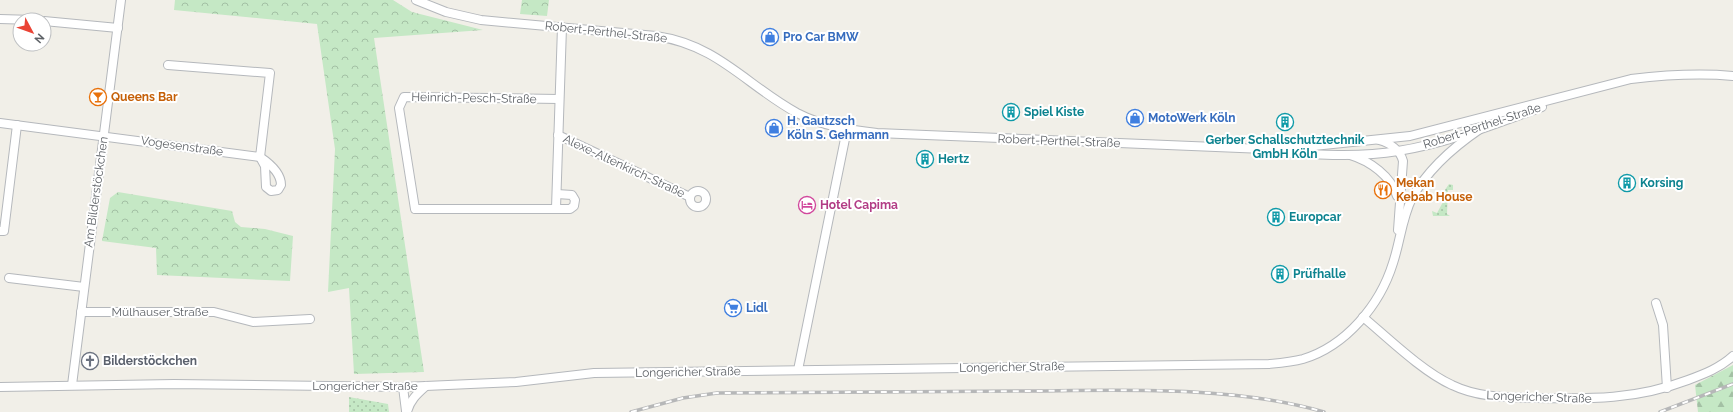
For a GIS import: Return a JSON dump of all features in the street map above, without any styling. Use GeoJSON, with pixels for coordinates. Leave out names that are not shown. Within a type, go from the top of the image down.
{"type":"FeatureCollection","features":[{"type":"Feature","properties":{"kind":"street","name":"Am Bilderstöckchen"},"geometry":{"type":"LineString","coordinates":[[72,385],[121,0]]}},
{"type":"Feature","properties":{"kind":"street","name":"Robert-Perthel-Straße"},"geometry":{"type":"LineString","coordinates":[[416,0],[438,9],[466,17],[656,36],[686,43],[718,57],[762,90],[798,113],[813,120],[847,129],[877,133],[1272,150],[1298,153],[1346,154],[1398,151],[1440,141],[1480,129],[1594,88]]}},
{"type":"Feature","properties":{"kind":"street"},"geometry":{"type":"LineString","coordinates":[[0,19],[12,19]]}},
{"type":"Feature","properties":{"kind":"street"},"geometry":{"type":"LineString","coordinates":[[52,22],[118,28]]}},
{"type":"Feature","properties":{"kind":"street"},"geometry":{"type":"LineString","coordinates":[[557,194],[570,194],[575,200],[574,206],[570,209],[556,208],[562,27]]}},
{"type":"Feature","properties":{"kind":"street","name":"Vogesenstraße"},"geometry":{"type":"LineString","coordinates":[[0,123],[260,157],[270,73],[168,65]]}},
{"type":"Feature","properties":{"kind":"street","name":"Robert-Perthel-Straße"},"geometry":{"type":"LineString","coordinates":[[1272,150],[1410,136],[1631,79],[1662,75],[1733,76]]}},
{"type":"Feature","properties":{"kind":"street","name":"Heinrich-Pesch-Straße"},"geometry":{"type":"LineString","coordinates":[[556,208],[415,209],[399,108],[404,97],[560,99]]}},
{"type":"Feature","properties":{"kind":"street"},"geometry":{"type":"LineString","coordinates":[[0,231],[4,231],[17,125]]}},
{"type":"Feature","properties":{"kind":"street"},"geometry":{"type":"LineString","coordinates":[[798,370],[847,129]]}},
{"type":"Feature","properties":{"kind":"street","name":"Longericher Straße"},"geometry":{"type":"LineString","coordinates":[[0,387],[174,384],[403,387],[516,382],[594,373],[1270,364],[1303,359],[1327,349],[1346,334],[1375,302],[1386,283],[1394,262],[1398,242],[1412,199],[1433,168],[1457,145],[1480,129]]}},
{"type":"Feature","properties":{"kind":"street","name":"Alexe-Altenkirch-Straße"},"geometry":{"type":"LineString","coordinates":[[558,135],[690,197]]}},
{"type":"Feature","properties":{"kind":"street"},"geometry":{"type":"LineString","coordinates":[[1377,139],[1388,142],[1398,151],[1401,143],[1410,136]]}},
{"type":"Feature","properties":{"kind":"street","name":"Longericher Straße"},"geometry":{"type":"LineString","coordinates":[[1398,151],[1401,154],[1403,161],[1402,193],[1399,206],[1398,242]]}},
{"type":"Feature","properties":{"kind":"street","name":"Longericher Straße"},"geometry":{"type":"LineString","coordinates":[[1398,151],[1397,196],[1399,206]]}},
{"type":"Feature","properties":{"kind":"street","name":"Longericher Straße"},"geometry":{"type":"LineString","coordinates":[[1346,154],[1356,157],[1376,167],[1389,182],[1397,196]]}},
{"type":"Feature","properties":{"kind":"street"},"geometry":{"type":"LineString","coordinates":[[9,278],[84,287]]}},
{"type":"Feature","properties":{"kind":"street"},"geometry":{"type":"LineString","coordinates":[[1656,303],[1663,325],[1667,388]]}},
{"type":"Feature","properties":{"kind":"street","name":"Mülhauser Straße"},"geometry":{"type":"LineString","coordinates":[[81,312],[214,312],[253,322],[310,319]]}},
{"type":"Feature","properties":{"kind":"street","name":"Longericher Straße"},"geometry":{"type":"LineString","coordinates":[[1363,317],[1434,374],[1452,386],[1482,396],[1612,398],[1667,388],[1716,369],[1733,356]]}},
{"type":"Feature","properties":{"kind":"street"},"geometry":{"type":"LineString","coordinates":[[407,412],[409,404],[416,394],[426,386]]}},
{"type":"Feature","properties":{"kind":"street"},"geometry":{"type":"LineString","coordinates":[[403,387],[407,412]]}},
{"type":"Feature","properties":{"kind":"green space"},"geometry":{"type":"Polygon","coordinates":[[[175,0],[393,0],[412,12],[483,30],[374,38],[424,372],[354,374],[349,288],[328,292],[335,149],[317,24],[174,10],[175,0]]]}},
{"type":"Feature","properties":{"kind":"green space"},"geometry":{"type":"Polygon","coordinates":[[[522,0],[549,0],[547,16],[520,14],[522,0]]]}},
{"type":"Feature","properties":{"kind":"green space"},"geometry":{"type":"Polygon","coordinates":[[[1449,184],[1453,185],[1453,190],[1448,190],[1447,214],[1450,216],[1433,216],[1432,211],[1437,213],[1443,202],[1438,200],[1449,184]]]}},
{"type":"Feature","properties":{"kind":"green space"},"geometry":{"type":"Polygon","coordinates":[[[118,192],[232,211],[235,222],[241,227],[265,229],[293,236],[290,281],[157,275],[156,248],[102,241],[110,198],[118,192]]]}},
{"type":"Feature","properties":{"kind":"green space"},"geometry":{"type":"Polygon","coordinates":[[[1733,365],[1733,412],[1698,412],[1695,385],[1733,365]]]}},
{"type":"Feature","properties":{"kind":"green space"},"geometry":{"type":"Polygon","coordinates":[[[349,397],[388,404],[389,412],[349,412],[349,397]]]}},
{"type":"Feature","properties":{"kind":"railway"},"geometry":{"type":"LineString","coordinates":[[1660,412],[1733,384]]}},
{"type":"Feature","properties":{"kind":"railway"},"geometry":{"type":"LineString","coordinates":[[631,412],[683,398],[717,393],[1106,390],[1181,391],[1218,394],[1290,404],[1324,412]]}},
{"type":"Feature","properties":{"kind":"place","name":"Pro Car BMW"},"geometry":{"type":"Point","coordinates":[770,37]}},
{"type":"Feature","properties":{"kind":"place","name":"Queens Bar"},"geometry":{"type":"Point","coordinates":[98,97]}},
{"type":"Feature","properties":{"kind":"place","name":"Spiel Kiste"},"geometry":{"type":"Point","coordinates":[1011,112]}},
{"type":"Feature","properties":{"kind":"place","name":"MotoWerk Köln"},"geometry":{"type":"Point","coordinates":[1135,118]}},
{"type":"Feature","properties":{"kind":"place","name":"Gerber Schallschutztechnik GmbH Köln"},"geometry":{"type":"Point","coordinates":[1285,122]}},
{"type":"Feature","properties":{"kind":"place","name":"H. Gautzsch Köln S. Gehrmann"},"geometry":{"type":"Point","coordinates":[774,128]}},
{"type":"Feature","properties":{"kind":"place","name":"Hertz"},"geometry":{"type":"Point","coordinates":[925,159]}},
{"type":"Feature","properties":{"kind":"place","name":"Korsing"},"geometry":{"type":"Point","coordinates":[1627,183]}},
{"type":"Feature","properties":{"kind":"place","name":"Mekan Kebab House"},"geometry":{"type":"Point","coordinates":[1383,190]}},
{"type":"Feature","properties":{"kind":"place","name":"Hotel Capima"},"geometry":{"type":"Point","coordinates":[807,205]}},
{"type":"Feature","properties":{"kind":"place","name":"Europcar"},"geometry":{"type":"Point","coordinates":[1276,217]}},
{"type":"Feature","properties":{"kind":"place","name":"Prüfhalle"},"geometry":{"type":"Point","coordinates":[1280,274]}},
{"type":"Feature","properties":{"kind":"place","name":"Lidl"},"geometry":{"type":"Point","coordinates":[733,308]}},
{"type":"Feature","properties":{"kind":"place","name":"Bilderstöckchen"},"geometry":{"type":"Point","coordinates":[90,361]}}]}
